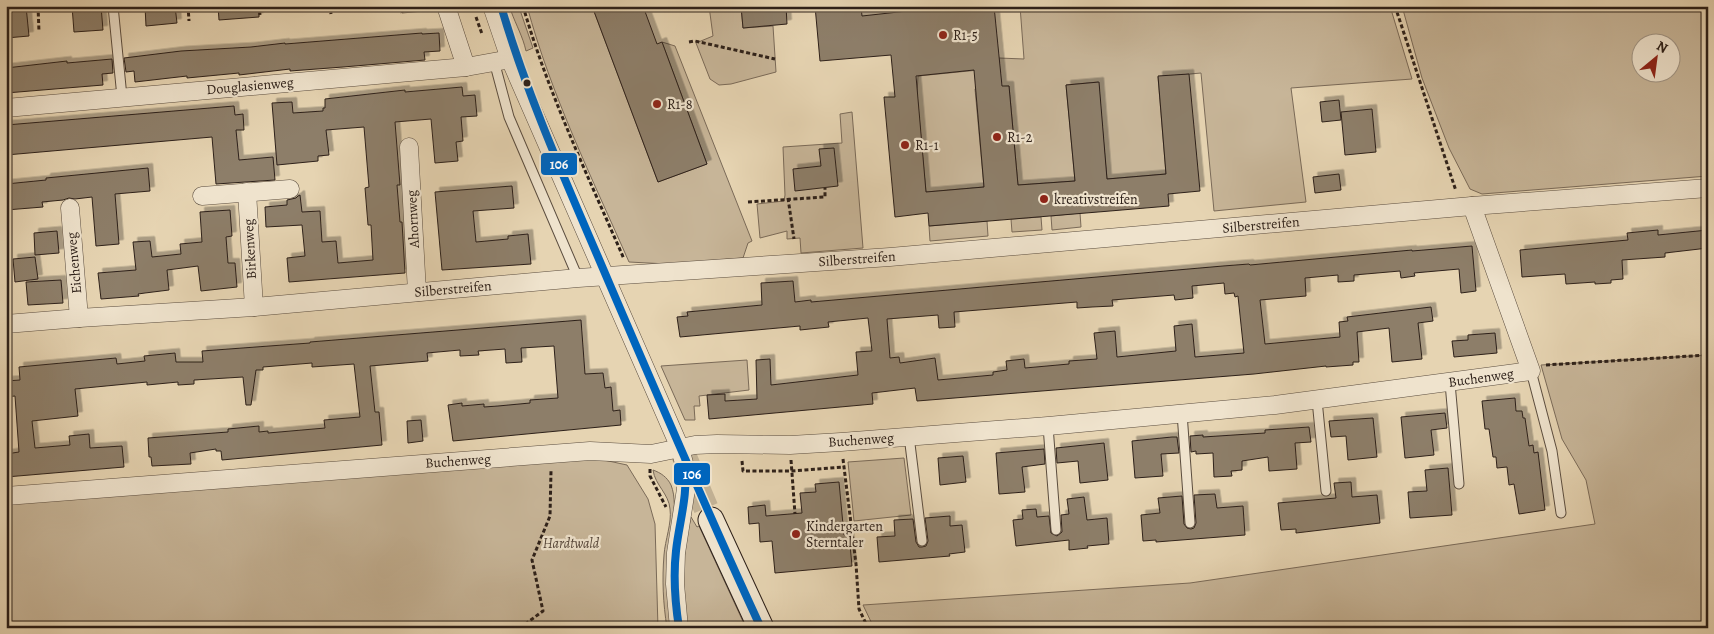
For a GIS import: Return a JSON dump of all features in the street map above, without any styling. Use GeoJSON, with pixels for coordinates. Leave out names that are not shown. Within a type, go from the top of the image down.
{"type":"FeatureCollection","features":[{"type":"Feature","properties":{"kind":"main road"},"geometry":{"type":"LineString","coordinates":[[711,520],[760,628]]}},
{"type":"Feature","properties":{"kind":"street"},"geometry":{"type":"LineString","coordinates":[[446,6],[466,67]]}},
{"type":"Feature","properties":{"kind":"street"},"geometry":{"type":"LineString","coordinates":[[492,6],[502,60],[606,276],[680,448],[686,471],[686,489],[676,554],[675,584],[679,628]]}},
{"type":"Feature","properties":{"kind":"street","name":"Douglasienweg"},"geometry":{"type":"LineString","coordinates":[[6,108],[466,67],[502,60]]}},
{"type":"Feature","properties":{"kind":"street","name":"Ahornweg"},"geometry":{"type":"LineString","coordinates":[[409,147],[417,292]]}},
{"type":"Feature","properties":{"kind":"street","name":"Silberstreifen"},"geometry":{"type":"LineString","coordinates":[[6,324],[254,306],[578,278],[631,276],[890,257],[1708,188]]}},
{"type":"Feature","properties":{"kind":"street"},"geometry":{"type":"LineString","coordinates":[[202,196],[290,189]]}},
{"type":"Feature","properties":{"kind":"street","name":"Birkenweg"},"geometry":{"type":"LineString","coordinates":[[247,192],[254,306]]}},
{"type":"Feature","properties":{"kind":"street"},"geometry":{"type":"LineString","coordinates":[[1465,207],[1531,371]]}},
{"type":"Feature","properties":{"kind":"street","name":"Eichenweg"},"geometry":{"type":"LineString","coordinates":[[70,208],[79,318]]}},
{"type":"Feature","properties":{"kind":"street","name":"Buchenweg"},"geometry":{"type":"LineString","coordinates":[[6,496],[590,451],[651,454],[695,445],[742,443],[790,445],[1048,426],[1317,400],[1531,371]]}},
{"type":"Feature","properties":{"kind":"lane"},"geometry":{"type":"LineString","coordinates":[[114,6],[122,97]]}},
{"type":"Feature","properties":{"kind":"lane"},"geometry":{"type":"LineString","coordinates":[[502,60],[509,117],[578,278]]}},
{"type":"Feature","properties":{"kind":"lane","name":"Buchenweg"},"geometry":{"type":"LineString","coordinates":[[1531,371],[1552,451],[1561,513]]}},
{"type":"Feature","properties":{"kind":"lane"},"geometry":{"type":"LineString","coordinates":[[1450,382],[1459,484]]}},
{"type":"Feature","properties":{"kind":"lane"},"geometry":{"type":"LineString","coordinates":[[1317,400],[1326,491]]}},
{"type":"Feature","properties":{"kind":"lane"},"geometry":{"type":"LineString","coordinates":[[1182,413],[1190,523]]}},
{"type":"Feature","properties":{"kind":"lane"},"geometry":{"type":"LineString","coordinates":[[1048,426],[1056,530]]}},
{"type":"Feature","properties":{"kind":"lane","name":"Buchenweg"},"geometry":{"type":"LineString","coordinates":[[909,436],[922,542]]}},
{"type":"Feature","properties":{"kind":"path"},"geometry":{"type":"LineString","coordinates":[[38,6],[39,32]]}},
{"type":"Feature","properties":{"kind":"path"},"geometry":{"type":"LineString","coordinates":[[188,6],[189,21]]}},
{"type":"Feature","properties":{"kind":"path"},"geometry":{"type":"LineString","coordinates":[[260,6],[260,15]]}},
{"type":"Feature","properties":{"kind":"path"},"geometry":{"type":"LineString","coordinates":[[330,6],[331,14]]}},
{"type":"Feature","properties":{"kind":"path"},"geometry":{"type":"LineString","coordinates":[[401,6],[402,13]]}},
{"type":"Feature","properties":{"kind":"path"},"geometry":{"type":"LineString","coordinates":[[523,6],[535,47],[557,102],[631,276]]}},
{"type":"Feature","properties":{"kind":"path"},"geometry":{"type":"LineString","coordinates":[[1395,6],[1455,187],[1465,207]]}},
{"type":"Feature","properties":{"kind":"path"},"geometry":{"type":"LineString","coordinates":[[689,42],[695,41],[776,60]]}},
{"type":"Feature","properties":{"kind":"path"},"geometry":{"type":"LineString","coordinates":[[748,202],[825,197],[825,188]]}},
{"type":"Feature","properties":{"kind":"path"},"geometry":{"type":"LineString","coordinates":[[788,198],[794,239]]}},
{"type":"Feature","properties":{"kind":"path"},"geometry":{"type":"LineString","coordinates":[[1531,371],[1541,365],[1708,355]]}},
{"type":"Feature","properties":{"kind":"path"},"geometry":{"type":"LineString","coordinates":[[841,442],[856,564],[858,609],[868,628]]}},
{"type":"Feature","properties":{"kind":"path"},"geometry":{"type":"LineString","coordinates":[[742,443],[743,471],[792,471],[845,467]]}},
{"type":"Feature","properties":{"kind":"path"},"geometry":{"type":"LineString","coordinates":[[790,445],[796,514]]}},
{"type":"Feature","properties":{"kind":"path"},"geometry":{"type":"LineString","coordinates":[[520,628],[543,611],[532,560],[550,516],[550,469]]}},
{"type":"Feature","properties":{"kind":"green space"},"geometry":{"type":"Polygon","coordinates":[[[401,6],[433,6],[434,10],[402,13],[401,6]]]}},
{"type":"Feature","properties":{"kind":"green space"},"geometry":{"type":"Polygon","coordinates":[[[527,6],[592,6],[658,182],[707,164],[662,42],[675,46],[752,241],[748,243],[743,258],[667,264],[629,262],[560,104],[527,6]]]}},
{"type":"Feature","properties":{"kind":"green space"},"geometry":{"type":"Polygon","coordinates":[[[709,6],[741,6],[743,28],[773,26],[776,72],[731,84],[719,85],[710,79],[696,43],[713,36],[709,6]]]}},
{"type":"Feature","properties":{"kind":"green space"},"geometry":{"type":"Polygon","coordinates":[[[1020,6],[1390,6],[1412,79],[1291,88],[1306,202],[1214,211],[1201,73],[1158,77],[1166,174],[1107,179],[1098,82],[1066,85],[1075,181],[1018,185],[1009,86],[975,89],[984,187],[926,192],[917,95],[918,76],[999,68],[999,58],[1024,59],[1020,6]]]}},
{"type":"Feature","properties":{"kind":"green space"},"geometry":{"type":"Polygon","coordinates":[[[1402,6],[1708,6],[1708,176],[1482,194],[1470,189],[1449,148],[1422,78],[1402,6]]]}},
{"type":"Feature","properties":{"kind":"green space"},"geometry":{"type":"Polygon","coordinates":[[[514,9],[520,10],[533,48],[526,51],[511,11],[514,9]]]}},
{"type":"Feature","properties":{"kind":"green space"},"geometry":{"type":"Polygon","coordinates":[[[852,112],[863,248],[801,253],[800,238],[787,239],[787,231],[760,238],[757,204],[784,201],[783,147],[842,143],[840,114],[852,112]]]}},
{"type":"Feature","properties":{"kind":"green space"},"geometry":{"type":"Polygon","coordinates":[[[1080,213],[1081,227],[1052,230],[1051,216],[1080,213]]]}},
{"type":"Feature","properties":{"kind":"green space"},"geometry":{"type":"Polygon","coordinates":[[[1041,217],[1042,230],[1012,232],[1011,219],[1041,217]]]}},
{"type":"Feature","properties":{"kind":"green space"},"geometry":{"type":"Polygon","coordinates":[[[987,221],[988,236],[930,241],[929,226],[987,221]]]}},
{"type":"Feature","properties":{"kind":"green space"},"geometry":{"type":"Polygon","coordinates":[[[1708,355],[1708,628],[874,628],[863,605],[1190,583],[1595,524],[1586,480],[1562,439],[1541,365],[1708,355]]]}},
{"type":"Feature","properties":{"kind":"green space"},"geometry":{"type":"Polygon","coordinates":[[[747,360],[749,390],[699,396],[700,406],[694,406],[695,420],[685,420],[661,366],[747,360]]]}},
{"type":"Feature","properties":{"kind":"green space","name":"Hardtwald"},"geometry":{"type":"Polygon","coordinates":[[[590,457],[627,465],[648,499],[655,524],[658,628],[6,628],[6,504],[590,457]]]}},
{"type":"Feature","properties":{"kind":"green space"},"geometry":{"type":"Polygon","coordinates":[[[904,458],[911,515],[854,521],[848,462],[904,458]]]}},
{"type":"Feature","properties":{"kind":"green space"},"geometry":{"type":"Polygon","coordinates":[[[653,470],[668,480],[673,494],[674,516],[667,574],[671,628],[667,628],[663,582],[664,555],[670,509],[653,470]]]}},
{"type":"Feature","properties":{"kind":"green space"},"geometry":{"type":"Polygon","coordinates":[[[691,517],[697,527],[699,526],[746,628],[687,628],[683,572],[691,517]]]}},
{"type":"Feature","properties":{"kind":"building"},"geometry":{"type":"Polygon","coordinates":[[[6,6],[26,6],[29,36],[6,38],[6,6]]]}},
{"type":"Feature","properties":{"kind":"building"},"geometry":{"type":"Polygon","coordinates":[[[72,6],[101,6],[103,30],[74,32],[72,6]]]}},
{"type":"Feature","properties":{"kind":"building"},"geometry":{"type":"Polygon","coordinates":[[[145,6],[175,6],[177,23],[146,26],[145,6]]]}},
{"type":"Feature","properties":{"kind":"building"},"geometry":{"type":"Polygon","coordinates":[[[218,6],[259,6],[259,17],[219,20],[218,6]]]}},
{"type":"Feature","properties":{"kind":"building","name":"R1-8"},"geometry":{"type":"Polygon","coordinates":[[[592,6],[643,6],[657,44],[662,42],[707,164],[658,182],[592,6]]]}},
{"type":"Feature","properties":{"kind":"building"},"geometry":{"type":"Polygon","coordinates":[[[741,6],[786,6],[787,24],[743,28],[741,6]]]}},
{"type":"Feature","properties":{"kind":"building"},"geometry":{"type":"Polygon","coordinates":[[[815,6],[861,6],[862,16],[953,6],[994,6],[1002,86],[1009,86],[1018,185],[1075,181],[1066,85],[1099,82],[1107,179],[1166,174],[1158,76],[1189,74],[1200,191],[1168,194],[1169,206],[929,226],[928,213],[895,217],[884,97],[895,97],[891,55],[820,61],[815,6]],[[974,70],[916,76],[926,192],[984,187],[974,70]]]}},
{"type":"Feature","properties":{"kind":"building"},"geometry":{"type":"Polygon","coordinates":[[[439,33],[440,51],[424,52],[425,60],[343,67],[290,71],[290,69],[239,75],[239,73],[187,78],[187,76],[135,82],[134,71],[126,72],[124,58],[181,51],[439,33]]]}},
{"type":"Feature","properties":{"kind":"building"},"geometry":{"type":"Polygon","coordinates":[[[112,59],[113,73],[102,74],[103,85],[6,93],[6,68],[67,61],[67,63],[112,59]]]}},
{"type":"Feature","properties":{"kind":"building"},"geometry":{"type":"Polygon","coordinates":[[[462,87],[463,96],[475,95],[477,116],[461,117],[463,141],[456,142],[458,161],[435,163],[431,119],[395,122],[400,185],[397,185],[400,222],[402,222],[405,273],[289,282],[287,258],[305,256],[302,225],[266,227],[265,207],[287,205],[287,200],[300,195],[302,212],[320,211],[322,242],[336,241],[338,263],[373,260],[371,225],[368,225],[365,188],[369,187],[364,127],[326,130],[329,155],[318,156],[318,161],[277,165],[272,103],[292,102],[293,113],[323,111],[325,99],[405,90],[405,92],[462,87]]]}},
{"type":"Feature","properties":{"kind":"building"},"geometry":{"type":"Polygon","coordinates":[[[1339,100],[1341,120],[1322,122],[1320,102],[1339,100]]]}},
{"type":"Feature","properties":{"kind":"building"},"geometry":{"type":"Polygon","coordinates":[[[234,106],[235,115],[243,114],[244,130],[236,130],[239,160],[273,157],[275,180],[216,184],[212,137],[6,155],[6,125],[234,106]]]}},
{"type":"Feature","properties":{"kind":"building"},"geometry":{"type":"Polygon","coordinates":[[[1372,109],[1376,152],[1345,155],[1341,112],[1372,109]]]}},
{"type":"Feature","properties":{"kind":"building"},"geometry":{"type":"Polygon","coordinates":[[[834,148],[838,186],[795,191],[793,169],[821,166],[819,149],[834,148]]]}},
{"type":"Feature","properties":{"kind":"building"},"geometry":{"type":"Polygon","coordinates":[[[148,168],[150,191],[115,194],[119,244],[96,246],[92,197],[42,202],[43,207],[6,210],[6,184],[148,168]]]}},
{"type":"Feature","properties":{"kind":"building"},"geometry":{"type":"Polygon","coordinates":[[[1339,174],[1341,190],[1315,193],[1313,177],[1339,174]]]}},
{"type":"Feature","properties":{"kind":"building"},"geometry":{"type":"Polygon","coordinates":[[[512,186],[514,208],[473,211],[476,242],[508,239],[508,236],[528,234],[531,264],[442,270],[435,192],[512,186]]]}},
{"type":"Feature","properties":{"kind":"building"},"geometry":{"type":"Polygon","coordinates":[[[230,210],[232,236],[226,237],[228,263],[235,263],[237,287],[201,291],[198,266],[167,270],[169,290],[138,294],[139,296],[101,299],[98,273],[136,270],[133,242],[150,241],[152,257],[181,254],[180,244],[202,242],[200,212],[230,210]]]}},
{"type":"Feature","properties":{"kind":"building"},"geometry":{"type":"Polygon","coordinates":[[[1658,230],[1658,235],[1708,230],[1708,248],[1665,253],[1665,257],[1622,260],[1623,279],[1611,280],[1611,283],[1566,284],[1565,274],[1522,277],[1520,250],[1628,240],[1627,233],[1658,230]]]}},
{"type":"Feature","properties":{"kind":"building"},"geometry":{"type":"Polygon","coordinates":[[[57,231],[59,253],[35,255],[34,233],[57,231]]]}},
{"type":"Feature","properties":{"kind":"building"},"geometry":{"type":"Polygon","coordinates":[[[1472,246],[1476,291],[1461,293],[1459,269],[1414,273],[1415,276],[1401,278],[1400,271],[1354,275],[1354,281],[1338,282],[1338,275],[1305,278],[1306,296],[1260,300],[1265,344],[1340,337],[1339,322],[1348,321],[1347,317],[1431,307],[1433,321],[1418,323],[1422,359],[1392,362],[1389,328],[1357,332],[1359,362],[1353,362],[1353,365],[917,401],[915,388],[872,393],[873,404],[709,419],[707,395],[725,394],[725,401],[757,399],[756,360],[770,359],[771,385],[858,375],[856,352],[872,351],[868,318],[828,322],[829,327],[800,330],[800,326],[680,337],[677,317],[688,316],[687,312],[762,305],[761,283],[793,281],[795,302],[811,300],[811,302],[1472,246]],[[1224,283],[1192,286],[1193,298],[1175,300],[1174,295],[1112,300],[1113,306],[1077,308],[1077,302],[954,312],[955,327],[939,328],[938,315],[887,319],[890,358],[899,357],[900,363],[935,358],[938,380],[993,375],[993,372],[1007,370],[1006,361],[1024,359],[1025,368],[1097,359],[1094,333],[1115,331],[1117,357],[1176,351],[1174,326],[1192,324],[1195,357],[1244,353],[1238,296],[1235,297],[1234,293],[1225,294],[1224,283]]]}},
{"type":"Feature","properties":{"kind":"building"},"geometry":{"type":"Polygon","coordinates":[[[35,257],[38,279],[15,282],[13,259],[35,257]]]}},
{"type":"Feature","properties":{"kind":"building"},"geometry":{"type":"Polygon","coordinates":[[[61,280],[63,303],[28,305],[26,282],[61,280]]]}},
{"type":"Feature","properties":{"kind":"building"},"geometry":{"type":"Polygon","coordinates":[[[581,320],[585,374],[603,373],[605,388],[611,387],[613,411],[620,410],[621,425],[453,441],[448,405],[462,403],[462,406],[484,404],[484,407],[530,403],[530,400],[558,398],[554,346],[521,348],[522,362],[506,363],[505,349],[478,351],[479,355],[460,356],[460,350],[427,353],[428,361],[370,366],[375,412],[379,412],[382,445],[222,460],[221,451],[216,451],[216,449],[190,453],[191,464],[152,466],[151,457],[149,457],[148,438],[228,432],[228,429],[259,426],[259,432],[268,431],[268,433],[325,428],[324,420],[360,417],[354,364],[312,367],[312,363],[263,367],[263,370],[256,370],[251,405],[246,405],[243,377],[194,380],[194,384],[178,385],[178,382],[147,385],[147,382],[75,389],[78,416],[32,421],[35,448],[70,445],[69,436],[89,434],[90,448],[122,446],[124,467],[6,477],[6,454],[19,452],[15,396],[6,397],[6,381],[20,380],[19,367],[116,358],[117,364],[145,361],[144,356],[175,353],[176,362],[203,362],[202,351],[581,320]]]}},
{"type":"Feature","properties":{"kind":"building"},"geometry":{"type":"Polygon","coordinates":[[[1495,333],[1497,353],[1454,357],[1452,341],[1468,340],[1468,335],[1495,333]]]}},
{"type":"Feature","properties":{"kind":"building"},"geometry":{"type":"Polygon","coordinates":[[[1515,398],[1516,411],[1522,411],[1523,418],[1525,418],[1529,446],[1533,445],[1534,453],[1538,452],[1545,510],[1519,514],[1514,484],[1509,485],[1507,467],[1497,468],[1496,457],[1493,457],[1489,429],[1485,429],[1482,401],[1515,398]]]}},
{"type":"Feature","properties":{"kind":"building"},"geometry":{"type":"Polygon","coordinates":[[[1445,413],[1447,428],[1431,430],[1434,455],[1405,458],[1401,417],[1445,413]]]}},
{"type":"Feature","properties":{"kind":"building"},"geometry":{"type":"Polygon","coordinates":[[[1373,418],[1377,457],[1348,460],[1346,436],[1331,437],[1329,421],[1373,418]]]}},
{"type":"Feature","properties":{"kind":"building"},"geometry":{"type":"Polygon","coordinates":[[[421,420],[423,441],[408,443],[407,421],[421,420]]]}},
{"type":"Feature","properties":{"kind":"building"},"geometry":{"type":"Polygon","coordinates":[[[1309,427],[1311,442],[1295,443],[1297,469],[1269,471],[1268,457],[1242,461],[1242,470],[1231,471],[1232,476],[1214,477],[1213,453],[1196,454],[1196,451],[1191,452],[1190,436],[1203,435],[1203,437],[1265,433],[1265,430],[1309,427]]]}},
{"type":"Feature","properties":{"kind":"building"},"geometry":{"type":"Polygon","coordinates":[[[1177,437],[1179,453],[1161,454],[1163,476],[1135,478],[1132,441],[1177,437]]]}},
{"type":"Feature","properties":{"kind":"building"},"geometry":{"type":"Polygon","coordinates":[[[1104,443],[1108,480],[1080,483],[1078,461],[1057,463],[1056,448],[1104,443]]]}},
{"type":"Feature","properties":{"kind":"building"},"geometry":{"type":"Polygon","coordinates":[[[1044,449],[1045,464],[1022,467],[1025,492],[999,494],[996,453],[1044,449]]]}},
{"type":"Feature","properties":{"kind":"building"},"geometry":{"type":"Polygon","coordinates":[[[963,456],[966,482],[940,485],[938,458],[963,456]]]}},
{"type":"Feature","properties":{"kind":"building"},"geometry":{"type":"Polygon","coordinates":[[[1448,468],[1452,515],[1410,518],[1408,492],[1427,491],[1425,470],[1448,468]]]}},
{"type":"Feature","properties":{"kind":"building"},"geometry":{"type":"Polygon","coordinates":[[[839,482],[844,535],[849,534],[852,566],[775,573],[772,541],[760,542],[759,523],[749,524],[748,507],[765,505],[766,516],[802,513],[800,493],[816,492],[815,484],[839,482]]]}},
{"type":"Feature","properties":{"kind":"building"},"geometry":{"type":"Polygon","coordinates":[[[1351,482],[1352,497],[1377,495],[1380,523],[1296,533],[1296,529],[1281,530],[1278,503],[1336,498],[1334,483],[1351,482]]]}},
{"type":"Feature","properties":{"kind":"building"},"geometry":{"type":"Polygon","coordinates":[[[1215,494],[1217,508],[1243,506],[1245,535],[1156,542],[1156,540],[1143,541],[1141,515],[1160,513],[1158,498],[1182,496],[1184,524],[1187,528],[1191,529],[1194,528],[1196,523],[1194,495],[1215,494]]]}},
{"type":"Feature","properties":{"kind":"building"},"geometry":{"type":"Polygon","coordinates":[[[1084,497],[1087,520],[1107,518],[1109,544],[1069,550],[1069,540],[1016,546],[1013,520],[1023,519],[1022,510],[1036,509],[1037,517],[1049,516],[1051,533],[1057,536],[1062,532],[1061,515],[1069,514],[1067,499],[1084,497]]]}},
{"type":"Feature","properties":{"kind":"building"},"geometry":{"type":"Polygon","coordinates":[[[950,516],[950,526],[962,525],[965,552],[949,554],[950,556],[879,562],[877,537],[895,536],[894,520],[913,519],[916,542],[919,547],[922,547],[926,546],[928,541],[925,518],[950,516]]]}},
{"type":"Feature","properties":{"kind":"tunnel"},"geometry":{"type":"LineString","coordinates":[[682,451],[711,520]]}},
{"type":"Feature","properties":{"kind":"transit line","name":"106"},"geometry":{"type":"LineString","coordinates":[[501,6],[524,77],[566,182],[684,456],[761,628]]}},
{"type":"Feature","properties":{"kind":"transit line","name":"106"},"geometry":{"type":"LineString","coordinates":[[679,628],[675,561],[684,497],[684,464]]}},
{"type":"Feature","properties":{"kind":"place","name":"R1-5"},"geometry":{"type":"Point","coordinates":[943,35]}},
{"type":"Feature","properties":{"kind":"place","name":"R1-8"},"geometry":{"type":"Point","coordinates":[657,104]}},
{"type":"Feature","properties":{"kind":"place","name":"R1-2"},"geometry":{"type":"Point","coordinates":[997,137]}},
{"type":"Feature","properties":{"kind":"place","name":"R1-1"},"geometry":{"type":"Point","coordinates":[905,145]}},
{"type":"Feature","properties":{"kind":"place","name":"kreativstreifen"},"geometry":{"type":"Point","coordinates":[1044,199]}},
{"type":"Feature","properties":{"kind":"place","name":"Kindergarten Sterntaler"},"geometry":{"type":"Point","coordinates":[796,534]}}]}
